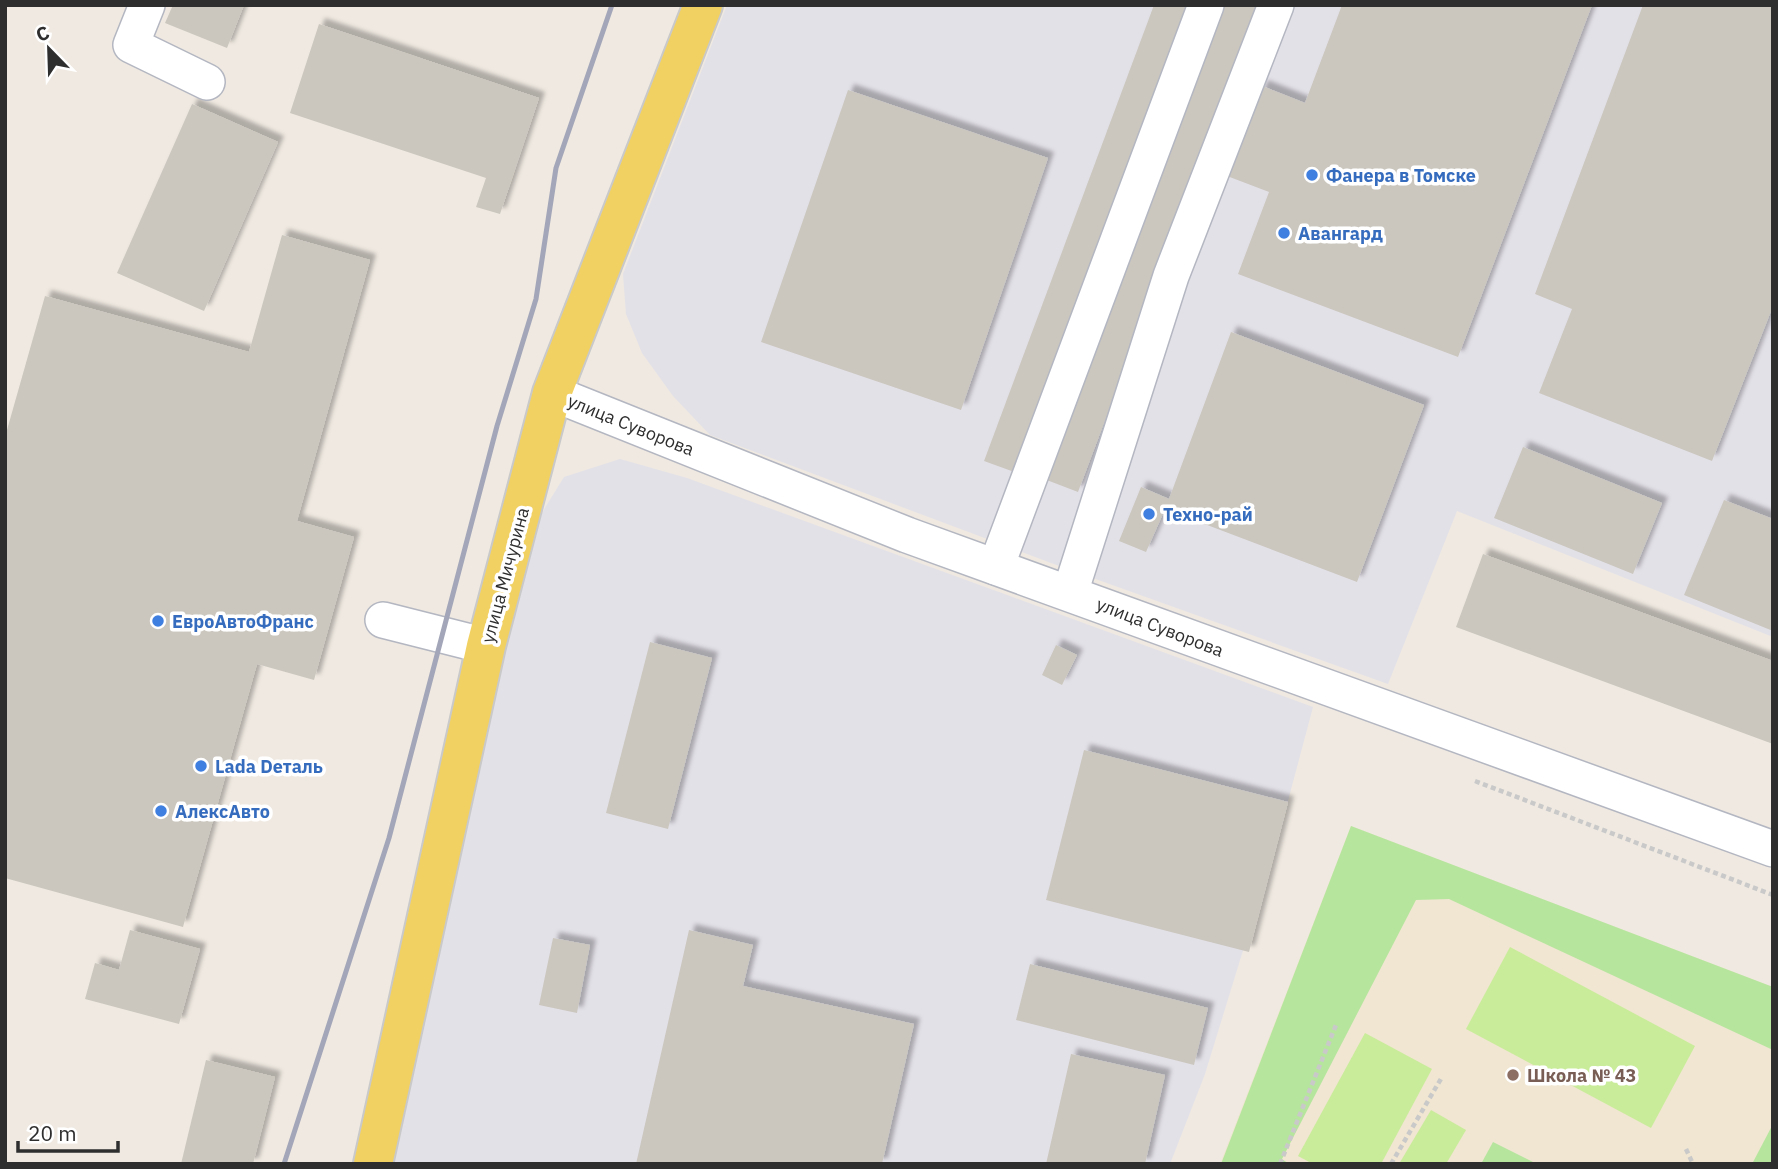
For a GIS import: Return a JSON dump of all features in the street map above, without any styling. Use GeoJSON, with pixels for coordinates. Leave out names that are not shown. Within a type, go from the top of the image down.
{"type":"FeatureCollection","features":[{"type":"Feature","properties":{"kind":"main road","name":"улица Мичурина"},"geometry":{"type":"LineString","coordinates":[[373,1164],[486,646],[552,393],[703,5]]}},
{"type":"Feature","properties":{"kind":"street"},"geometry":{"type":"LineString","coordinates":[[147,5],[131,45],[207,82]]}},
{"type":"Feature","properties":{"kind":"street"},"geometry":{"type":"LineString","coordinates":[[996,567],[1206,5]]}},
{"type":"Feature","properties":{"kind":"street"},"geometry":{"type":"LineString","coordinates":[[1070,593],[1171,276],[1276,5]]}},
{"type":"Feature","properties":{"kind":"street","name":"улица Суворова"},"geometry":{"type":"LineString","coordinates":[[552,393],[907,535],[1333,692],[1773,849]]}},
{"type":"Feature","properties":{"kind":"street"},"geometry":{"type":"LineString","coordinates":[[383,621],[486,646]]}},
{"type":"Feature","properties":{"kind":"path"},"geometry":{"type":"LineString","coordinates":[[1470,779],[1773,895]]}},
{"type":"Feature","properties":{"kind":"path"},"geometry":{"type":"LineString","coordinates":[[1280,1164],[1336,1025]]}},
{"type":"Feature","properties":{"kind":"path"},"geometry":{"type":"LineString","coordinates":[[1391,1164],[1442,1077]]}},
{"type":"Feature","properties":{"kind":"path"},"geometry":{"type":"LineString","coordinates":[[1686,1149],[1693,1164]]}},
{"type":"Feature","properties":{"kind":"shaded area"},"geometry":{"type":"Polygon","coordinates":[[[727,5],[1773,5],[1773,637],[1457,511],[1388,684],[1051,563],[710,435],[673,396],[642,353],[626,314],[623,274],[727,5]]]}},
{"type":"Feature","properties":{"kind":"shaded area"},"geometry":{"type":"Polygon","coordinates":[[[620,459],[687,478],[1313,707],[1281,827],[1205,1074],[1170,1164],[389,1164],[500,641],[532,529],[564,477],[620,459]]]}},
{"type":"Feature","properties":{"kind":"shaded area","name":"Школа № 43"},"geometry":{"type":"Polygon","coordinates":[[[1351,826],[1773,987],[1773,1164],[1220,1164],[1351,826]]]}},
{"type":"Feature","properties":{"kind":"green space"},"geometry":{"type":"Polygon","coordinates":[[[1351,826],[1773,987],[1773,1050],[1449,899],[1416,900],[1282,1159],[1289,1164],[1221,1164],[1351,826]]]}},
{"type":"Feature","properties":{"kind":"green space"},"geometry":{"type":"Polygon","coordinates":[[[1510,947],[1695,1046],[1651,1128],[1466,1029],[1510,947]]]}},
{"type":"Feature","properties":{"kind":"green space"},"geometry":{"type":"Polygon","coordinates":[[[1365,1033],[1432,1069],[1381,1164],[1313,1164],[1298,1156],[1365,1033]]]}},
{"type":"Feature","properties":{"kind":"green space"},"geometry":{"type":"Polygon","coordinates":[[[1431,1110],[1466,1130],[1446,1164],[1399,1164],[1431,1110]]]}},
{"type":"Feature","properties":{"kind":"green space"},"geometry":{"type":"Polygon","coordinates":[[[1773,1124],[1773,1164],[1752,1164],[1773,1124]]]}},
{"type":"Feature","properties":{"kind":"green space"},"geometry":{"type":"Polygon","coordinates":[[[1493,1142],[1537,1164],[1481,1164],[1493,1142]]]}},
{"type":"Feature","properties":{"kind":"building"},"geometry":{"type":"Polygon","coordinates":[[[173,5],[244,5],[227,48],[165,23],[173,5]]]}},
{"type":"Feature","properties":{"kind":"building"},"geometry":{"type":"Polygon","coordinates":[[[1154,5],[1191,5],[1017,473],[984,461],[1154,5]]]}},
{"type":"Feature","properties":{"kind":"building"},"geometry":{"type":"Polygon","coordinates":[[[1222,5],[1261,5],[1078,492],[1044,479],[1222,5]]]}},
{"type":"Feature","properties":{"kind":"building"},"geometry":{"type":"Polygon","coordinates":[[[1342,5],[1592,5],[1458,357],[1238,274],[1269,192],[1227,176],[1262,86],[1305,103],[1342,5]]]}},
{"type":"Feature","properties":{"kind":"building"},"geometry":{"type":"Polygon","coordinates":[[[1643,5],[1773,5],[1773,306],[1712,461],[1539,393],[1572,309],[1535,294],[1643,5]]]}},
{"type":"Feature","properties":{"kind":"building"},"geometry":{"type":"Polygon","coordinates":[[[319,24],[539,98],[500,214],[476,207],[486,178],[290,113],[319,24]]]}},
{"type":"Feature","properties":{"kind":"building"},"geometry":{"type":"Polygon","coordinates":[[[848,90],[1048,158],[961,410],[761,342],[848,90]]]}},
{"type":"Feature","properties":{"kind":"building"},"geometry":{"type":"Polygon","coordinates":[[[192,104],[278,142],[204,311],[117,273],[192,104]]]}},
{"type":"Feature","properties":{"kind":"building"},"geometry":{"type":"Polygon","coordinates":[[[282,235],[370,260],[297,521],[354,537],[314,680],[257,664],[183,927],[5,878],[5,437],[45,296],[249,352],[282,235]]]}},
{"type":"Feature","properties":{"kind":"building"},"geometry":{"type":"Polygon","coordinates":[[[1231,332],[1424,405],[1357,582],[1165,509],[1146,552],[1119,541],[1141,487],[1169,499],[1231,332]]]}},
{"type":"Feature","properties":{"kind":"building"},"geometry":{"type":"Polygon","coordinates":[[[1523,447],[1662,503],[1633,574],[1494,518],[1523,447]]]}},
{"type":"Feature","properties":{"kind":"building"},"geometry":{"type":"Polygon","coordinates":[[[1724,500],[1773,519],[1773,631],[1684,595],[1724,500]]]}},
{"type":"Feature","properties":{"kind":"building"},"geometry":{"type":"Polygon","coordinates":[[[1483,554],[1773,661],[1773,744],[1456,627],[1483,554]]]}},
{"type":"Feature","properties":{"kind":"building"},"geometry":{"type":"Polygon","coordinates":[[[650,642],[712,658],[668,829],[606,813],[650,642]]]}},
{"type":"Feature","properties":{"kind":"building"},"geometry":{"type":"Polygon","coordinates":[[[1056,645],[1077,655],[1062,685],[1042,675],[1056,645]]]}},
{"type":"Feature","properties":{"kind":"building"},"geometry":{"type":"Polygon","coordinates":[[[1084,750],[1288,802],[1249,952],[1046,900],[1084,750]]]}},
{"type":"Feature","properties":{"kind":"building"},"geometry":{"type":"Polygon","coordinates":[[[130,930],[200,949],[179,1024],[85,999],[95,963],[119,970],[130,930]]]}},
{"type":"Feature","properties":{"kind":"building"},"geometry":{"type":"Polygon","coordinates":[[[689,930],[753,945],[743,986],[914,1024],[882,1164],[636,1164],[689,930]]]}},
{"type":"Feature","properties":{"kind":"building"},"geometry":{"type":"Polygon","coordinates":[[[553,938],[590,945],[577,1013],[539,1005],[553,938]]]}},
{"type":"Feature","properties":{"kind":"building"},"geometry":{"type":"Polygon","coordinates":[[[1030,964],[1208,1008],[1194,1065],[1016,1020],[1030,964]]]}},
{"type":"Feature","properties":{"kind":"building"},"geometry":{"type":"Polygon","coordinates":[[[1071,1054],[1165,1075],[1145,1164],[1046,1164],[1071,1054]]]}},
{"type":"Feature","properties":{"kind":"building"},"geometry":{"type":"Polygon","coordinates":[[[206,1060],[275,1077],[253,1164],[181,1164],[206,1060]]]}},
{"type":"Feature","properties":{"kind":"railway"},"geometry":{"type":"LineString","coordinates":[[284,1164],[389,838],[497,426],[536,299],[556,168],[612,5]]}},
{"type":"Feature","properties":{"kind":"place","name":"Фанера в Томске"},"geometry":{"type":"Point","coordinates":[1312,175]}},
{"type":"Feature","properties":{"kind":"place","name":"Авангард"},"geometry":{"type":"Point","coordinates":[1284,233]}},
{"type":"Feature","properties":{"kind":"place","name":"Техно-рай"},"geometry":{"type":"Point","coordinates":[1149,514]}},
{"type":"Feature","properties":{"kind":"place","name":"ЕвроАвтоФранс"},"geometry":{"type":"Point","coordinates":[158,621]}},
{"type":"Feature","properties":{"kind":"place","name":"Lada Dеталь"},"geometry":{"type":"Point","coordinates":[201,766]}},
{"type":"Feature","properties":{"kind":"place","name":"АлексАвто"},"geometry":{"type":"Point","coordinates":[161,811]}},
{"type":"Feature","properties":{"kind":"place","name":"Школа № 43"},"geometry":{"type":"Point","coordinates":[1513,1075]}}]}
